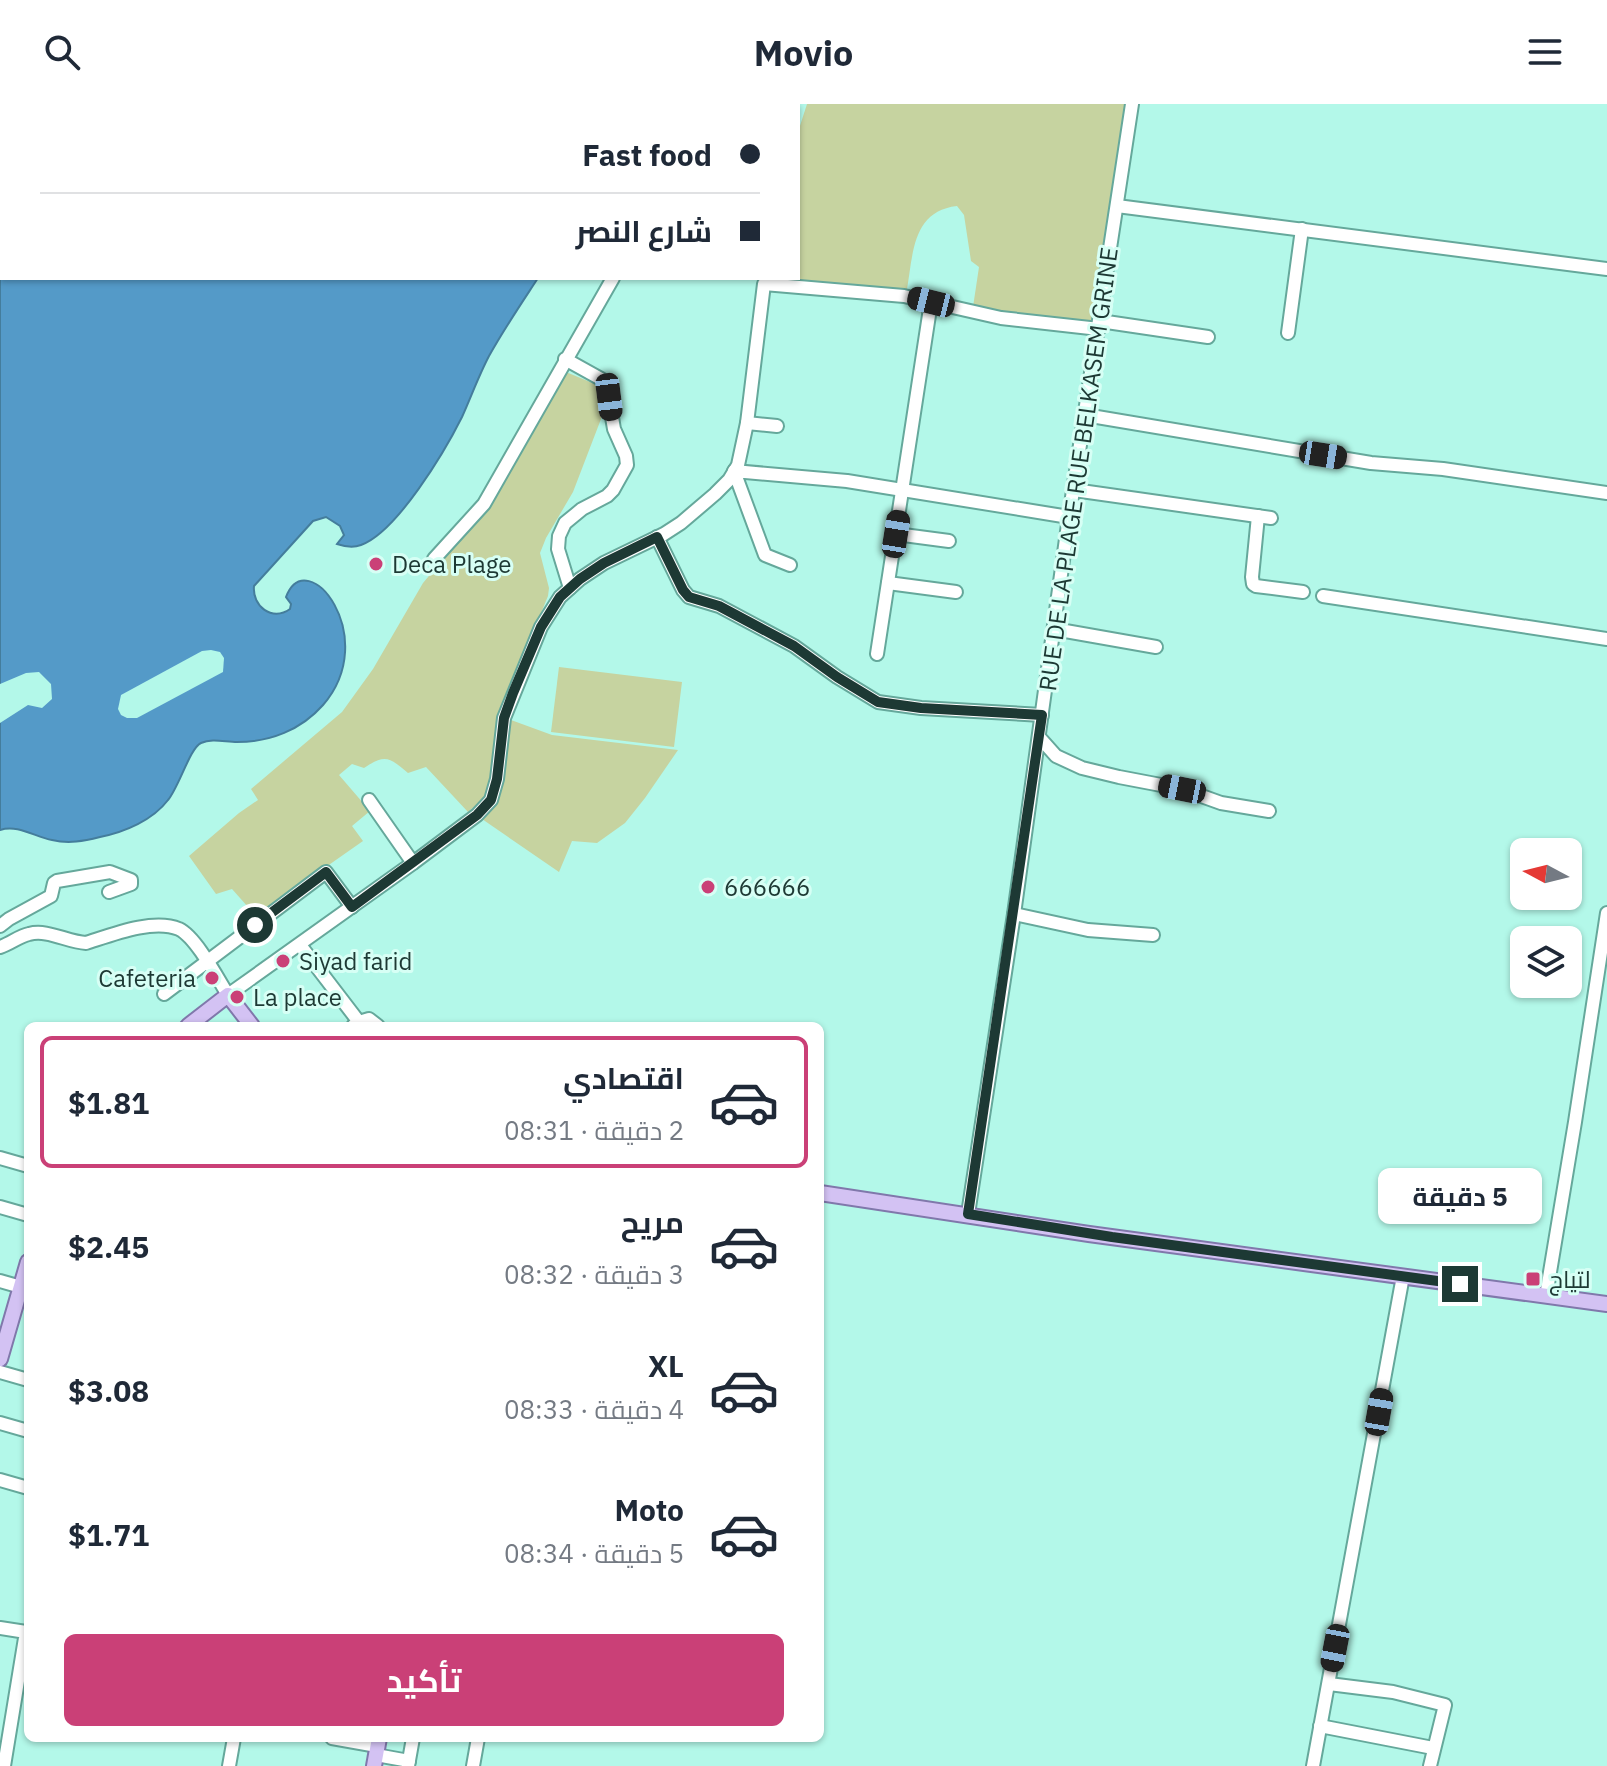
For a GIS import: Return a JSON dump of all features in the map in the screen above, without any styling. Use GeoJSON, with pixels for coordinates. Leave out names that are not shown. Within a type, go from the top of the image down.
{"type":"FeatureCollection","features":[{"type":"Feature","properties":{"kind":"main road"},"geometry":{"type":"LineString","coordinates":[[193,1022],[228,995],[249,1022]]}},
{"type":"Feature","properties":{"kind":"main road"},"geometry":{"type":"LineString","coordinates":[[824,1194],[1089,1234],[1607,1304]]}},
{"type":"Feature","properties":{"kind":"main road"},"geometry":{"type":"LineString","coordinates":[[1,1351],[22,1306],[24,1276]]}},
{"type":"Feature","properties":{"kind":"street","name":"RUE DE LA PLAGE RUE BELKASEM GRINE"},"geometry":{"type":"LineString","coordinates":[[968,1214],[1132,104]]}},
{"type":"Feature","properties":{"kind":"street"},"geometry":{"type":"LineString","coordinates":[[1117,206],[1607,269]]}},
{"type":"Feature","properties":{"kind":"street"},"geometry":{"type":"LineString","coordinates":[[1288,333],[1302,229]]}},
{"type":"Feature","properties":{"kind":"street"},"geometry":{"type":"LineString","coordinates":[[434,559],[484,504],[612,280]]}},
{"type":"Feature","properties":{"kind":"street"},"geometry":{"type":"LineString","coordinates":[[0,947],[30,933],[45,933],[86,943],[138,928],[170,927],[181,930],[208,961],[228,995],[477,815],[491,800],[497,779],[504,718],[513,693],[541,627],[560,597],[604,563],[681,523],[729,480],[741,458],[764,281],[904,296],[1001,318],[1208,337]]}},
{"type":"Feature","properties":{"kind":"street"},"geometry":{"type":"LineString","coordinates":[[877,654],[931,302]]}},
{"type":"Feature","properties":{"kind":"street"},"geometry":{"type":"LineString","coordinates":[[565,359],[601,379],[607,388],[614,429],[627,465],[607,496],[582,509],[565,523],[559,536],[558,549],[570,588]]}},
{"type":"Feature","properties":{"kind":"street"},"geometry":{"type":"LineString","coordinates":[[1085,415],[1371,463],[1443,469],[1607,493]]}},
{"type":"Feature","properties":{"kind":"street"},"geometry":{"type":"LineString","coordinates":[[747,423],[777,426]]}},
{"type":"Feature","properties":{"kind":"street"},"geometry":{"type":"LineString","coordinates":[[734,471],[847,481],[1069,517]]}},
{"type":"Feature","properties":{"kind":"street"},"geometry":{"type":"LineString","coordinates":[[734,471],[765,555],[790,565]]}},
{"type":"Feature","properties":{"kind":"street"},"geometry":{"type":"LineString","coordinates":[[1074,490],[1265,517],[1253,584],[1303,592]]}},
{"type":"Feature","properties":{"kind":"street"},"geometry":{"type":"LineString","coordinates":[[896,534],[949,541]]}},
{"type":"Feature","properties":{"kind":"street"},"geometry":{"type":"LineString","coordinates":[[657,537],[689,597],[719,606],[794,646],[878,702],[921,708],[1042,715]]}},
{"type":"Feature","properties":{"kind":"street"},"geometry":{"type":"LineString","coordinates":[[888,583],[956,592]]}},
{"type":"Feature","properties":{"kind":"street"},"geometry":{"type":"LineString","coordinates":[[1323,596],[1607,639]]}},
{"type":"Feature","properties":{"kind":"street"},"geometry":{"type":"LineString","coordinates":[[1054,629],[1156,647]]}},
{"type":"Feature","properties":{"kind":"street"},"geometry":{"type":"LineString","coordinates":[[1039,737],[1056,756],[1082,768],[1182,789],[1221,803],[1269,811]]}},
{"type":"Feature","properties":{"kind":"street"},"geometry":{"type":"LineString","coordinates":[[369,800],[413,863]]}},
{"type":"Feature","properties":{"kind":"street"},"geometry":{"type":"LineString","coordinates":[[0,926],[51,896],[57,881],[110,872],[131,880],[131,884],[109,892]]}},
{"type":"Feature","properties":{"kind":"street"},"geometry":{"type":"LineString","coordinates":[[164,994],[326,872],[352,907]]}},
{"type":"Feature","properties":{"kind":"street"},"geometry":{"type":"LineString","coordinates":[[1546,1296],[1607,913]]}},
{"type":"Feature","properties":{"kind":"street"},"geometry":{"type":"LineString","coordinates":[[1014,914],[1088,930],[1153,935]]}},
{"type":"Feature","properties":{"kind":"street"},"geometry":{"type":"LineString","coordinates":[[300,945],[355,1022]]}},
{"type":"Feature","properties":{"kind":"street"},"geometry":{"type":"LineString","coordinates":[[0,1158],[24,1165]]}},
{"type":"Feature","properties":{"kind":"street"},"geometry":{"type":"LineString","coordinates":[[0,1207],[24,1214]]}},
{"type":"Feature","properties":{"kind":"street"},"geometry":{"type":"LineString","coordinates":[[1313,1766],[1403,1276]]}},
{"type":"Feature","properties":{"kind":"street"},"geometry":{"type":"LineString","coordinates":[[0,1281],[21,1287]]}},
{"type":"Feature","properties":{"kind":"street"},"geometry":{"type":"LineString","coordinates":[[0,1372],[24,1379]]}},
{"type":"Feature","properties":{"kind":"street"},"geometry":{"type":"LineString","coordinates":[[0,1423],[24,1430]]}},
{"type":"Feature","properties":{"kind":"street"},"geometry":{"type":"LineString","coordinates":[[0,1480],[24,1487]]}},
{"type":"Feature","properties":{"kind":"street"},"geometry":{"type":"LineString","coordinates":[[0,1628],[24,1632]]}},
{"type":"Feature","properties":{"kind":"street"},"geometry":{"type":"LineString","coordinates":[[4,1766],[23,1684]]}},
{"type":"Feature","properties":{"kind":"street"},"geometry":{"type":"LineString","coordinates":[[1329,1684],[1393,1692],[1445,1705],[1430,1766]]}},
{"type":"Feature","properties":{"kind":"street"},"geometry":{"type":"LineString","coordinates":[[1320,1726],[1433,1748]]}},
{"type":"Feature","properties":{"kind":"street"},"geometry":{"type":"LineString","coordinates":[[229,1766],[233,1742]]}},
{"type":"Feature","properties":{"kind":"street"},"geometry":{"type":"LineString","coordinates":[[346,1742],[408,1763],[412,1742]]}},
{"type":"Feature","properties":{"kind":"street"},"geometry":{"type":"LineString","coordinates":[[473,1766],[477,1742]]}},
{"type":"Feature","properties":{"kind":"green space"},"geometry":{"type":"Polygon","coordinates":[[[807,104],[1129,104],[1093,322],[973,307],[979,267],[971,261],[964,215],[957,206],[931,216],[923,225],[914,249],[907,289],[773,280],[800,280],[800,126],[807,104]]]}},
{"type":"Feature","properties":{"kind":"green space"},"geometry":{"type":"Polygon","coordinates":[[[566,372],[595,384],[606,406],[573,492],[540,553],[549,588],[548,596],[496,723],[491,779],[483,799],[468,812],[426,767],[408,773],[387,759],[364,768],[352,764],[339,775],[370,811],[352,826],[363,841],[256,916],[232,889],[216,894],[189,856],[258,800],[251,789],[342,712],[373,669],[423,583],[475,521],[549,395],[566,372]]]}},
{"type":"Feature","properties":{"kind":"green space"},"geometry":{"type":"Polygon","coordinates":[[[559,667],[682,682],[674,747],[551,732],[559,667]]]}},
{"type":"Feature","properties":{"kind":"green space"},"geometry":{"type":"Polygon","coordinates":[[[511,720],[552,735],[678,750],[625,823],[597,843],[572,841],[559,872],[482,819],[498,799],[511,720]]]}},
{"type":"Feature","properties":{"kind":"water"},"geometry":{"type":"Polygon","coordinates":[[[0,280],[537,280],[489,356],[444,450],[419,489],[390,524],[361,545],[349,547],[337,544],[344,535],[340,526],[326,517],[313,521],[254,586],[256,600],[270,613],[283,613],[290,609],[291,604],[286,597],[296,583],[309,581],[322,589],[334,605],[343,626],[345,652],[339,679],[323,705],[295,728],[273,737],[201,743],[162,807],[138,824],[119,832],[64,842],[13,829],[0,830],[0,280]]]}},
{"type":"Feature","properties":{"kind":"pier"},"geometry":{"type":"Polygon","coordinates":[[[202,651],[220,652],[224,658],[223,672],[137,718],[121,715],[118,709],[121,695],[202,651]]]}},
{"type":"Feature","properties":{"kind":"pier"},"geometry":{"type":"Polygon","coordinates":[[[39,672],[51,684],[52,699],[42,708],[28,705],[0,723],[0,684],[26,673],[39,672]]]}},
{"type":"Feature","properties":{"kind":"place","name":"Deca Plage"},"geometry":{"type":"Point","coordinates":[376,564]}},
{"type":"Feature","properties":{"kind":"place","name":"666666"},"geometry":{"type":"Point","coordinates":[708,887]}},
{"type":"Feature","properties":{"kind":"place","name":"Siyad farid"},"geometry":{"type":"Point","coordinates":[283,961]}},
{"type":"Feature","properties":{"kind":"place","name":"Cafeteria"},"geometry":{"type":"Point","coordinates":[212,978]}},
{"type":"Feature","properties":{"kind":"place","name":"La place"},"geometry":{"type":"Point","coordinates":[237,997]}},
{"type":"Feature","properties":{"kind":"place","name":"لتياج"},"geometry":{"type":"Point","coordinates":[1533,1279]}},
{"type":"Feature","properties":{"kind":"route"},"geometry":{"type":"LineString","coordinates":[[255,925],[326,872],[352,907],[477,815],[491,800],[497,779],[504,718],[513,693],[541,627],[560,597],[604,563],[657,537],[689,597],[719,606],[794,646],[878,702],[921,708],[1042,715],[968,1214],[1112,1237],[1460,1284]]}}]}
